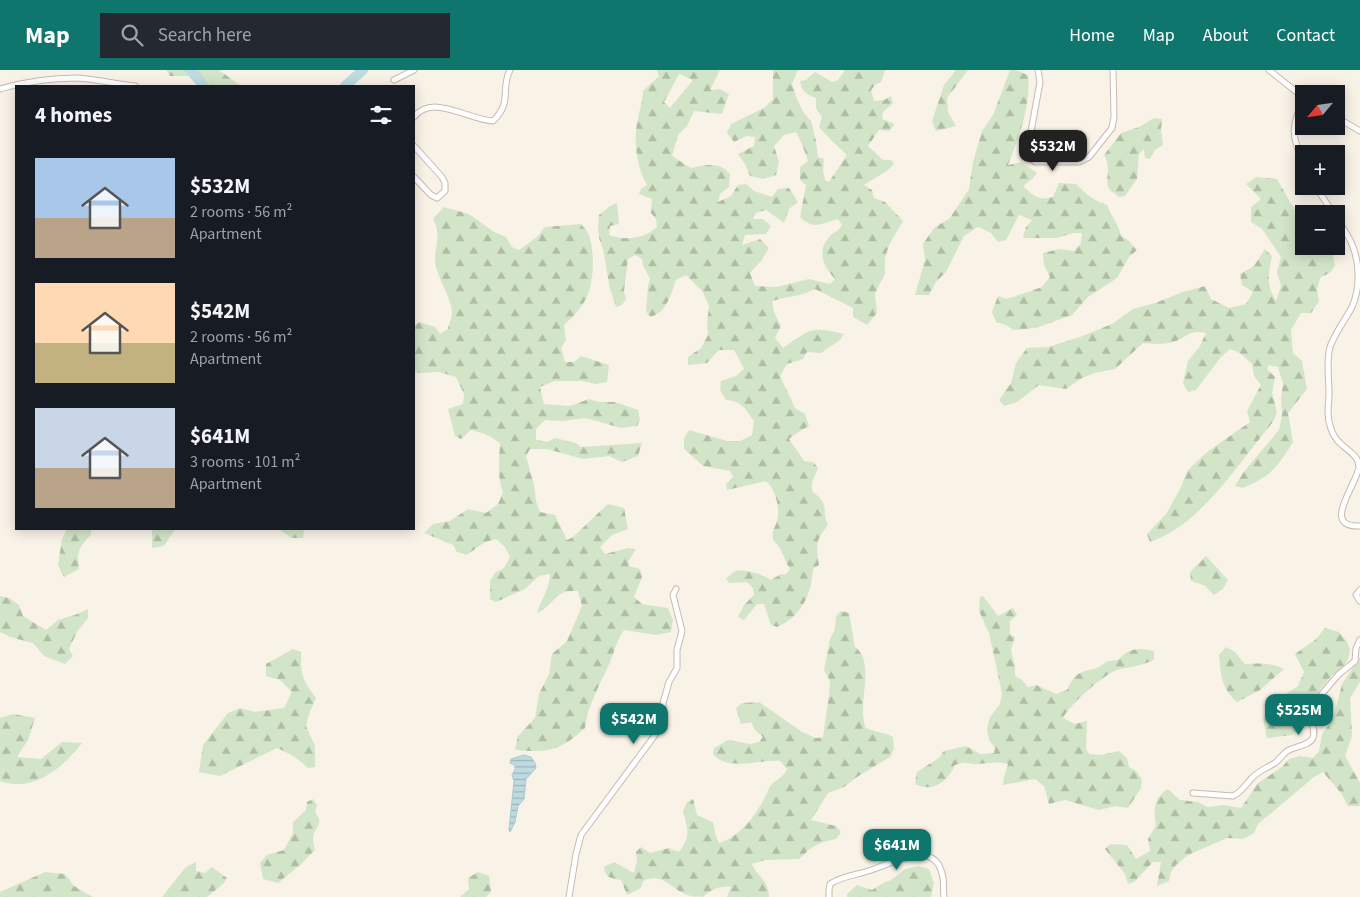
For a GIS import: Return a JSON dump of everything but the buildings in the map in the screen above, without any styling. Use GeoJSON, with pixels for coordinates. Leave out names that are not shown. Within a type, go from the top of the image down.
{"type":"FeatureCollection","features":[{"type":"Feature","properties":{"kind":"street"},"geometry":{"type":"LineString","coordinates":[[394,80],[414,70]]}},
{"type":"Feature","properties":{"kind":"street"},"geometry":{"type":"LineString","coordinates":[[415,116],[427,107],[438,107],[482,120],[493,120],[500,114],[505,102],[506,76],[510,70]]}},
{"type":"Feature","properties":{"kind":"street"},"geometry":{"type":"LineString","coordinates":[[1038,70],[1040,82],[1028,148],[1029,156],[1035,162],[1079,162],[1089,157],[1112,128],[1114,118],[1113,70]]}},
{"type":"Feature","properties":{"kind":"street"},"geometry":{"type":"LineString","coordinates":[[1269,70],[1295,91]]}},
{"type":"Feature","properties":{"kind":"street"},"geometry":{"type":"LineString","coordinates":[[0,89],[13,85],[78,78],[128,85]]}},
{"type":"Feature","properties":{"kind":"street"},"geometry":{"type":"LineString","coordinates":[[1295,121],[1293,126],[1296,145]]}},
{"type":"Feature","properties":{"kind":"street"},"geometry":{"type":"LineString","coordinates":[[1345,123],[1360,131]]}},
{"type":"Feature","properties":{"kind":"street"},"geometry":{"type":"LineString","coordinates":[[415,147],[442,177],[445,183],[445,191],[437,198],[431,195],[415,179]]}},
{"type":"Feature","properties":{"kind":"street"},"geometry":{"type":"LineString","coordinates":[[1345,232],[1354,247],[1358,267],[1358,285],[1353,304],[1330,347],[1328,361],[1328,413],[1332,431],[1339,442],[1356,457],[1359,464],[1358,472],[1342,508],[1342,515],[1346,522],[1353,526],[1360,526]]}},
{"type":"Feature","properties":{"kind":"street"},"geometry":{"type":"LineString","coordinates":[[570,897],[576,854],[581,835],[661,727],[663,703],[669,682],[677,668],[677,650],[682,631],[673,595],[676,589]]}},
{"type":"Feature","properties":{"kind":"street"},"geometry":{"type":"LineString","coordinates":[[1360,590],[1356,595],[1360,601]]}},
{"type":"Feature","properties":{"kind":"street"},"geometry":{"type":"LineString","coordinates":[[1193,793],[1232,796],[1239,793],[1256,774],[1276,762],[1286,752],[1308,743],[1314,733],[1308,713],[1310,708],[1354,661],[1356,648],[1360,640]]}},
{"type":"Feature","properties":{"kind":"street"},"geometry":{"type":"LineString","coordinates":[[829,897],[830,884],[839,879],[919,854],[930,856],[939,865],[943,876],[944,897]]}},
{"type":"Feature","properties":{"kind":"green space"},"geometry":{"type":"Polygon","coordinates":[[[166,70],[219,70],[240,85],[209,85],[201,76],[170,76],[166,70]]]}},
{"type":"Feature","properties":{"kind":"green space"},"geometry":{"type":"Polygon","coordinates":[[[657,70],[720,70],[710,90],[720,89],[729,94],[722,114],[694,111],[687,126],[678,135],[672,156],[691,168],[712,165],[722,167],[730,174],[729,187],[720,194],[718,202],[731,196],[738,185],[746,184],[754,191],[772,197],[778,189],[789,188],[798,202],[789,209],[784,223],[766,210],[756,213],[753,219],[763,219],[771,226],[766,234],[745,235],[742,245],[760,239],[769,248],[750,273],[755,286],[776,287],[809,279],[830,284],[835,279],[824,264],[823,247],[830,236],[842,225],[838,219],[814,225],[800,217],[806,185],[800,180],[800,167],[808,161],[796,132],[784,135],[774,146],[779,162],[776,175],[763,179],[750,176],[738,154],[754,146],[755,137],[747,136],[734,142],[727,133],[731,124],[764,108],[773,99],[773,70],[798,70],[792,84],[804,113],[811,121],[818,157],[824,159],[823,171],[825,180],[829,182],[847,155],[819,127],[822,116],[816,108],[816,98],[805,92],[800,81],[806,80],[815,72],[832,82],[838,80],[845,70],[885,70],[881,82],[871,90],[874,101],[884,100],[891,96],[893,103],[883,112],[882,119],[895,124],[889,131],[879,130],[868,146],[883,160],[891,160],[894,164],[864,185],[872,190],[874,198],[885,202],[903,221],[889,245],[885,258],[885,273],[875,294],[877,313],[867,325],[853,317],[853,308],[815,289],[810,292],[772,301],[774,312],[781,326],[775,338],[783,348],[811,331],[823,330],[844,334],[840,340],[821,353],[807,352],[803,359],[787,364],[780,376],[795,408],[805,414],[809,426],[789,439],[804,461],[813,462],[818,468],[812,483],[812,491],[824,504],[828,525],[819,540],[817,548],[819,565],[813,569],[810,587],[804,604],[793,617],[777,627],[771,625],[764,604],[757,604],[744,620],[738,617],[744,605],[754,595],[753,588],[747,582],[729,583],[726,578],[735,572],[745,571],[771,580],[781,574],[785,575],[790,569],[781,550],[773,540],[773,531],[778,511],[772,489],[766,481],[727,490],[726,484],[733,477],[730,471],[703,466],[684,449],[684,438],[689,430],[727,441],[740,441],[752,435],[754,421],[740,404],[726,400],[720,390],[721,381],[736,376],[744,369],[734,350],[719,350],[707,363],[688,365],[688,357],[701,348],[708,335],[709,306],[703,292],[686,275],[676,280],[670,297],[661,312],[650,317],[646,311],[650,279],[642,259],[635,255],[628,259],[624,291],[626,299],[622,305],[616,307],[610,289],[603,249],[599,238],[599,215],[617,203],[619,224],[610,226],[609,235],[634,238],[646,234],[657,227],[656,219],[651,213],[652,199],[639,194],[641,189],[647,185],[640,169],[636,152],[636,126],[643,91],[659,76],[657,70]],[[679,74],[664,102],[670,108],[693,80],[679,74]]]}},
{"type":"Feature","properties":{"kind":"green space"},"geometry":{"type":"Polygon","coordinates":[[[956,70],[968,70],[947,98],[948,112],[956,126],[936,131],[932,121],[944,85],[956,70]]]}},
{"type":"Feature","properties":{"kind":"green space"},"geometry":{"type":"Polygon","coordinates":[[[1010,70],[1028,75],[1028,98],[1023,121],[1008,165],[1021,162],[1037,173],[1023,186],[1033,195],[1040,198],[1053,197],[1059,183],[1076,184],[1090,197],[1107,205],[1121,236],[1128,240],[1137,250],[1129,257],[1117,278],[1088,297],[1072,315],[1036,328],[1013,330],[1006,325],[996,322],[992,312],[998,296],[1007,299],[1042,287],[1050,277],[1044,265],[1043,253],[1059,249],[1074,251],[1081,243],[1082,233],[1073,233],[1057,238],[1023,238],[1026,227],[1032,220],[1019,215],[1006,240],[998,242],[991,233],[978,227],[964,236],[946,272],[936,282],[929,295],[915,295],[925,260],[923,244],[934,228],[950,218],[969,189],[973,162],[982,131],[993,115],[1010,70]]]}},
{"type":"Feature","properties":{"kind":"green space"},"geometry":{"type":"Polygon","coordinates":[[[1154,118],[1162,119],[1163,145],[1155,150],[1150,159],[1145,158],[1144,149],[1139,154],[1137,179],[1125,196],[1119,197],[1108,187],[1108,166],[1104,155],[1121,133],[1139,127],[1154,118]]]}},
{"type":"Feature","properties":{"kind":"green space"},"geometry":{"type":"Polygon","coordinates":[[[1256,177],[1277,179],[1295,209],[1295,255],[1333,255],[1335,265],[1331,272],[1320,278],[1317,290],[1319,301],[1311,313],[1301,313],[1291,330],[1293,353],[1302,361],[1307,389],[1288,413],[1293,442],[1282,459],[1267,475],[1243,488],[1235,486],[1243,473],[1279,430],[1282,415],[1281,399],[1283,384],[1278,367],[1269,365],[1267,369],[1275,377],[1272,393],[1277,412],[1273,422],[1226,482],[1199,510],[1171,532],[1150,542],[1147,534],[1166,514],[1188,470],[1207,452],[1250,422],[1247,411],[1261,385],[1254,376],[1252,364],[1240,353],[1230,349],[1221,357],[1196,390],[1188,392],[1183,383],[1188,361],[1200,346],[1206,333],[1196,332],[1168,343],[1143,343],[1115,369],[1094,373],[1080,379],[1066,389],[1039,385],[1017,402],[1004,406],[999,400],[1011,383],[1016,363],[1027,348],[1048,347],[1080,337],[1112,324],[1133,309],[1205,286],[1211,299],[1229,308],[1246,304],[1253,292],[1242,285],[1240,274],[1254,266],[1265,249],[1272,256],[1269,279],[1276,301],[1281,286],[1277,272],[1281,257],[1262,229],[1251,222],[1251,207],[1261,199],[1246,184],[1256,177]]]}},
{"type":"Feature","properties":{"kind":"green space"},"geometry":{"type":"Polygon","coordinates":[[[444,207],[469,214],[494,232],[506,237],[512,247],[519,250],[537,237],[545,227],[581,224],[587,232],[592,247],[592,281],[584,303],[564,325],[566,340],[561,348],[565,362],[574,362],[581,356],[609,365],[607,382],[596,384],[582,381],[555,381],[540,387],[544,404],[570,406],[589,399],[599,402],[615,402],[638,410],[640,420],[637,426],[621,428],[586,418],[562,421],[545,420],[536,429],[536,440],[547,442],[555,438],[576,443],[581,447],[642,443],[638,456],[622,462],[609,456],[583,459],[547,449],[530,449],[526,456],[540,512],[555,515],[567,540],[573,537],[608,504],[624,508],[628,529],[612,535],[600,547],[605,554],[628,548],[636,549],[628,562],[629,566],[640,569],[642,577],[634,597],[642,604],[668,608],[673,620],[671,632],[656,635],[624,630],[591,703],[585,728],[568,742],[553,749],[536,751],[515,750],[518,736],[535,718],[539,694],[549,674],[552,654],[567,641],[582,606],[578,591],[564,592],[537,613],[547,589],[550,574],[539,576],[525,589],[496,602],[490,599],[490,581],[495,573],[504,568],[510,557],[504,546],[496,539],[483,544],[466,555],[457,552],[453,545],[424,533],[433,524],[450,521],[468,509],[486,513],[498,504],[503,493],[499,474],[500,443],[488,435],[471,430],[461,439],[455,436],[448,409],[463,404],[464,394],[456,377],[439,372],[415,372],[415,325],[420,322],[435,327],[440,334],[448,329],[452,315],[450,303],[437,271],[435,257],[437,234],[433,219],[444,207]]]}},
{"type":"Feature","properties":{"kind":"green space"},"geometry":{"type":"Polygon","coordinates":[[[66,530],[91,530],[91,535],[79,550],[79,569],[64,577],[58,565],[62,539],[66,530]]]}},
{"type":"Feature","properties":{"kind":"green space"},"geometry":{"type":"Polygon","coordinates":[[[152,530],[174,530],[164,546],[152,548],[152,530]]]}},
{"type":"Feature","properties":{"kind":"green space"},"geometry":{"type":"Polygon","coordinates":[[[280,530],[304,530],[303,538],[291,538],[280,530]]]}},
{"type":"Feature","properties":{"kind":"green space"},"geometry":{"type":"Polygon","coordinates":[[[1206,556],[1228,580],[1223,589],[1214,595],[1204,585],[1191,581],[1190,572],[1206,556]]]}},
{"type":"Feature","properties":{"kind":"green space"},"geometry":{"type":"Polygon","coordinates":[[[0,596],[9,598],[19,605],[23,616],[46,630],[58,620],[88,609],[88,618],[77,632],[69,649],[73,656],[65,664],[44,656],[33,643],[10,637],[0,632],[0,596]]]}},
{"type":"Feature","properties":{"kind":"green space"},"geometry":{"type":"Polygon","coordinates":[[[983,596],[998,616],[1013,608],[1017,615],[1010,621],[1010,635],[1015,637],[1011,650],[1015,666],[1015,676],[1028,687],[1036,685],[1056,694],[1067,690],[1076,676],[1101,666],[1107,661],[1118,660],[1126,653],[1138,649],[1154,651],[1154,660],[1137,666],[1119,669],[1105,677],[1080,698],[1063,718],[1075,724],[1087,721],[1086,749],[1089,754],[1101,755],[1119,751],[1127,758],[1129,767],[1135,770],[1142,779],[1141,788],[1128,808],[1115,806],[1099,810],[1065,800],[1049,804],[1044,786],[1035,779],[1003,785],[1008,764],[994,762],[955,765],[944,781],[939,784],[928,787],[915,784],[917,772],[939,758],[944,751],[966,746],[980,754],[994,753],[995,748],[989,740],[987,729],[990,717],[1000,704],[1002,693],[989,633],[979,611],[980,597],[983,596]]]}},
{"type":"Feature","properties":{"kind":"green space"},"geometry":{"type":"Polygon","coordinates":[[[841,611],[849,613],[855,647],[864,660],[863,711],[865,727],[893,737],[894,749],[890,757],[844,787],[828,793],[811,820],[836,826],[841,832],[836,839],[823,842],[811,848],[799,859],[765,860],[752,864],[765,883],[769,891],[769,897],[727,897],[731,887],[716,889],[703,897],[692,896],[684,894],[663,880],[657,879],[643,881],[641,888],[627,895],[621,880],[607,875],[604,867],[614,862],[634,873],[637,861],[636,852],[641,847],[650,853],[669,848],[679,852],[687,837],[683,811],[687,802],[693,799],[697,815],[713,822],[719,843],[727,840],[746,826],[760,806],[771,785],[782,777],[787,769],[780,761],[736,764],[719,759],[713,754],[714,748],[728,740],[750,744],[759,742],[763,737],[755,730],[751,722],[741,724],[736,708],[742,703],[759,702],[802,732],[816,738],[823,737],[830,681],[824,670],[830,639],[835,629],[836,616],[841,611]]]}},
{"type":"Feature","properties":{"kind":"green space"},"geometry":{"type":"Polygon","coordinates":[[[1325,628],[1339,632],[1347,642],[1350,650],[1348,660],[1341,669],[1332,675],[1313,699],[1298,708],[1298,721],[1301,727],[1292,735],[1267,738],[1263,719],[1278,699],[1298,686],[1304,672],[1295,654],[1315,640],[1325,628]]]}},
{"type":"Feature","properties":{"kind":"green space"},"geometry":{"type":"Polygon","coordinates":[[[1226,647],[1235,652],[1245,664],[1271,665],[1284,669],[1260,690],[1237,702],[1228,692],[1221,675],[1219,655],[1226,647]]]}},
{"type":"Feature","properties":{"kind":"green space"},"geometry":{"type":"Polygon","coordinates":[[[293,649],[301,652],[303,677],[316,698],[306,726],[315,746],[315,767],[308,768],[294,756],[277,748],[220,776],[199,772],[203,745],[228,713],[241,708],[254,712],[284,708],[292,692],[280,680],[266,676],[266,664],[293,649]]]}},
{"type":"Feature","properties":{"kind":"green space"},"geometry":{"type":"Polygon","coordinates":[[[1360,657],[1360,682],[1350,698],[1352,736],[1345,756],[1360,783],[1360,806],[1348,806],[1341,793],[1323,772],[1314,777],[1258,824],[1254,833],[1243,839],[1227,838],[1188,855],[1176,865],[1171,872],[1169,881],[1157,886],[1161,862],[1153,862],[1134,882],[1128,884],[1125,874],[1105,849],[1110,844],[1127,845],[1136,859],[1150,851],[1148,839],[1156,825],[1156,804],[1163,792],[1168,789],[1180,800],[1198,802],[1207,807],[1223,805],[1241,808],[1258,783],[1282,767],[1289,759],[1300,756],[1313,758],[1319,751],[1322,734],[1333,719],[1342,684],[1360,657]]]}},
{"type":"Feature","properties":{"kind":"green space"},"geometry":{"type":"Polygon","coordinates":[[[13,714],[35,718],[28,740],[17,757],[41,759],[62,742],[82,743],[66,761],[46,776],[24,784],[0,781],[0,718],[13,714]]]}},
{"type":"Feature","properties":{"kind":"green space"},"geometry":{"type":"Polygon","coordinates":[[[313,799],[317,805],[315,812],[319,820],[313,838],[315,850],[278,883],[263,879],[260,863],[267,855],[284,850],[293,833],[293,822],[306,810],[307,802],[313,799]]]}},
{"type":"Feature","properties":{"kind":"green space"},"geometry":{"type":"Polygon","coordinates":[[[196,862],[196,871],[205,873],[212,867],[227,878],[223,884],[207,897],[162,897],[185,868],[196,862]]]}},
{"type":"Feature","properties":{"kind":"green space"},"geometry":{"type":"Polygon","coordinates":[[[919,866],[929,869],[934,883],[931,897],[847,897],[847,894],[857,885],[872,890],[891,880],[905,869],[919,866]]]}},
{"type":"Feature","properties":{"kind":"green space"},"geometry":{"type":"Polygon","coordinates":[[[45,872],[65,874],[74,886],[93,897],[0,897],[0,892],[45,872]]]}},
{"type":"Feature","properties":{"kind":"green space"},"geometry":{"type":"Polygon","coordinates":[[[478,872],[489,876],[491,892],[486,897],[460,897],[469,889],[468,878],[478,872]]]}},
{"type":"Feature","properties":{"kind":"water"},"geometry":{"type":"Polygon","coordinates":[[[524,755],[531,757],[536,768],[526,779],[524,799],[518,806],[515,822],[510,832],[514,781],[512,775],[515,765],[510,763],[511,759],[524,755]]]}},
{"type":"Feature","properties":{"kind":"waterway"},"geometry":{"type":"LineString","coordinates":[[190,70],[203,85]]}},
{"type":"Feature","properties":{"kind":"waterway"},"geometry":{"type":"LineString","coordinates":[[346,85],[363,70]]}}]}
